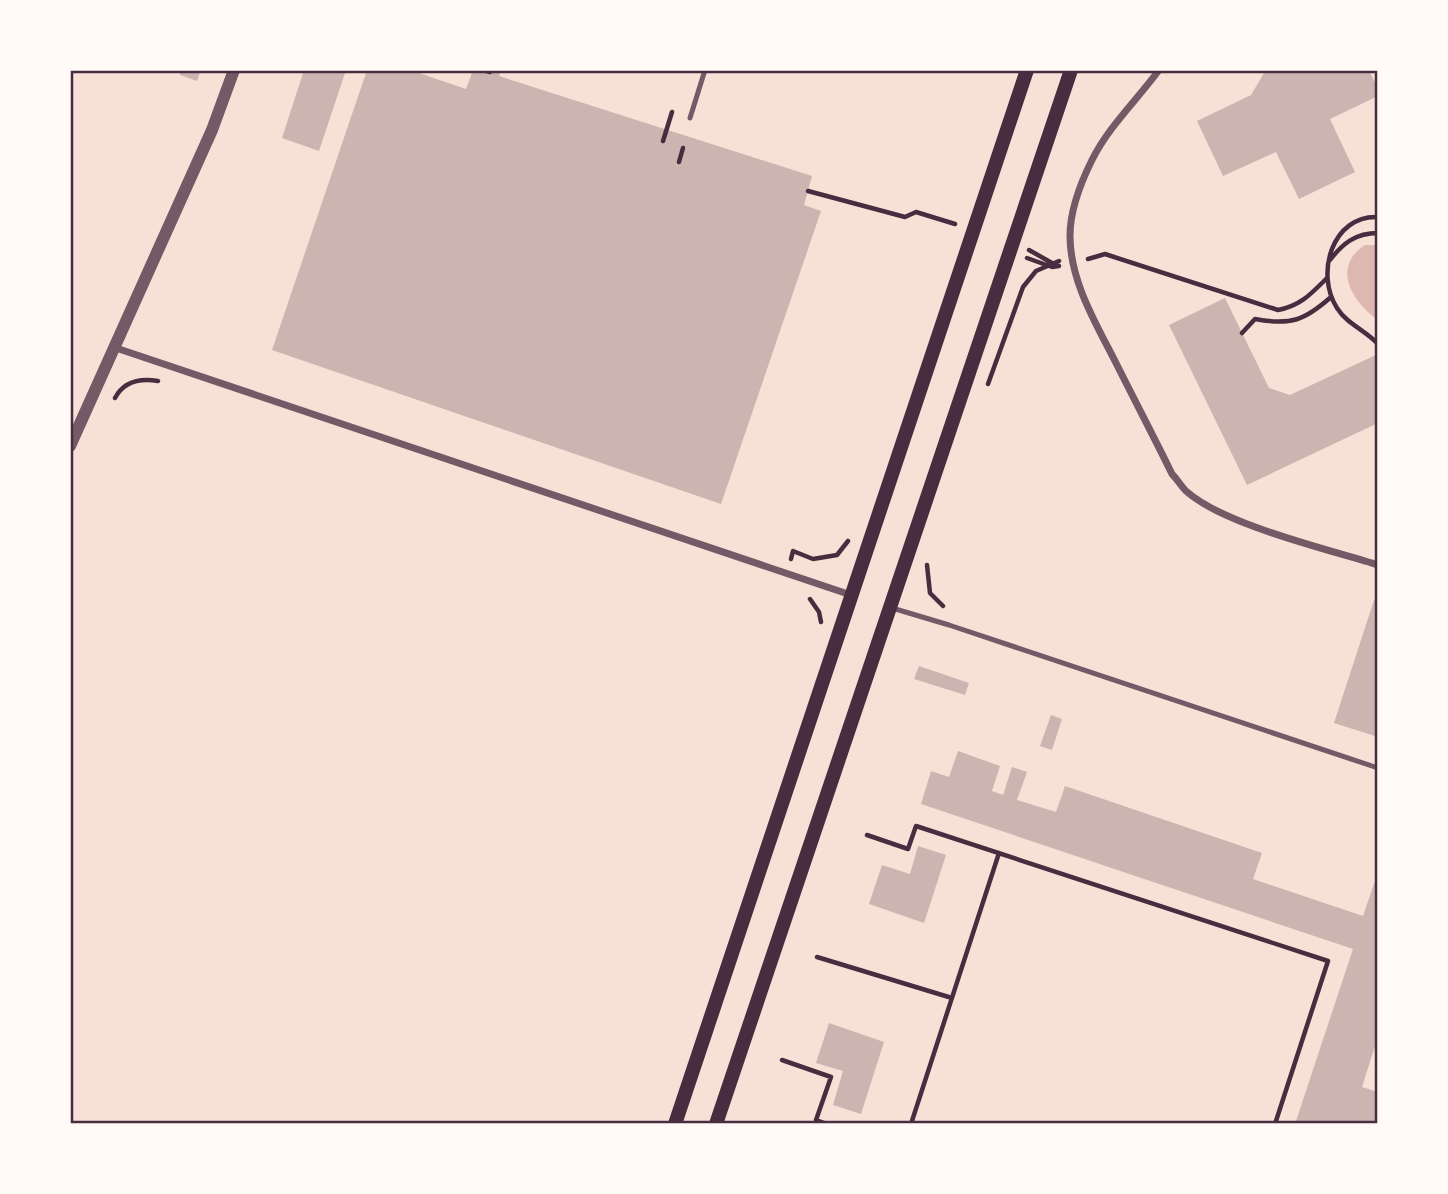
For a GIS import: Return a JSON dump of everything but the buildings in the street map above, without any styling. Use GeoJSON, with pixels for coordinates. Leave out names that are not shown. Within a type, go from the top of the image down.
{"type":"FeatureCollection","features":[{"type":"Feature","properties":{"kind":"main road"},"geometry":{"type":"LineString","coordinates":[[675,1124],[1027,70]]}},
{"type":"Feature","properties":{"kind":"main road"},"geometry":{"type":"LineString","coordinates":[[716,1124],[1071,70]]}},
{"type":"Feature","properties":{"kind":"street"},"geometry":{"type":"LineString","coordinates":[[70,446],[212,130],[234,70]]}},
{"type":"Feature","properties":{"kind":"street"},"geometry":{"type":"LineString","coordinates":[[1159,70],[1115,125],[1093,159],[1077,197],[1070,234],[1073,259],[1095,323],[1172,474],[1186,491],[1206,504],[1252,525],[1378,565]]}},
{"type":"Feature","properties":{"kind":"street"},"geometry":{"type":"LineString","coordinates":[[113,347],[851,595]]}},
{"type":"Feature","properties":{"kind":"lane"},"geometry":{"type":"LineString","coordinates":[[690,118],[705,70]]}},
{"type":"Feature","properties":{"kind":"lane"},"geometry":{"type":"LineString","coordinates":[[1016,105],[1018,70]]}},
{"type":"Feature","properties":{"kind":"lane"},"geometry":{"type":"LineString","coordinates":[[889,607],[1378,768]]}},
{"type":"Feature","properties":{"kind":"path"},"geometry":{"type":"LineString","coordinates":[[483,70],[490,72]]}},
{"type":"Feature","properties":{"kind":"path"},"geometry":{"type":"LineString","coordinates":[[663,141],[672,112]]}},
{"type":"Feature","properties":{"kind":"path"},"geometry":{"type":"LineString","coordinates":[[679,162],[683,148]]}},
{"type":"Feature","properties":{"kind":"path"},"geometry":{"type":"LineString","coordinates":[[808,191],[905,217],[916,212],[975,229]]}},
{"type":"Feature","properties":{"kind":"path"},"geometry":{"type":"LineString","coordinates":[[1378,217],[1356,222],[1342,231],[1330,250],[1325,279],[1331,297],[1345,319],[1378,344]]}},
{"type":"Feature","properties":{"kind":"path"},"geometry":{"type":"LineString","coordinates":[[1328,264],[1351,238],[1378,233]]}},
{"type":"Feature","properties":{"kind":"path"},"geometry":{"type":"LineString","coordinates":[[1013,243],[1028,249],[1050,265]]}},
{"type":"Feature","properties":{"kind":"path"},"geometry":{"type":"LineString","coordinates":[[987,389],[1023,287],[1036,271],[1050,265],[1105,254],[1278,310],[1292,307],[1307,298],[1325,279]]}},
{"type":"Feature","properties":{"kind":"path"},"geometry":{"type":"LineString","coordinates":[[1032,260],[1050,265]]}},
{"type":"Feature","properties":{"kind":"path"},"geometry":{"type":"LineString","coordinates":[[1242,333],[1255,319],[1274,323],[1302,319],[1331,297]]}},
{"type":"Feature","properties":{"kind":"path"},"geometry":{"type":"LineString","coordinates":[[927,559],[930,593],[948,608]]}},
{"type":"Feature","properties":{"kind":"path"},"geometry":{"type":"LineString","coordinates":[[867,835],[908,849],[916,826],[1328,961],[1275,1124]]}},
{"type":"Feature","properties":{"kind":"path"},"geometry":{"type":"LineString","coordinates":[[911,1124],[999,853]]}},
{"type":"Feature","properties":{"kind":"path"},"geometry":{"type":"LineString","coordinates":[[817,957],[952,998]]}},
{"type":"Feature","properties":{"kind":"path"},"geometry":{"type":"LineString","coordinates":[[782,1060],[831,1077],[816,1120],[827,1124]]}},
{"type":"Feature","properties":{"kind":"shaded area"},"geometry":{"type":"Polygon","coordinates":[[[1365,245],[1378,245],[1378,320],[1353,294],[1347,274],[1349,263],[1365,245]]]}}]}
